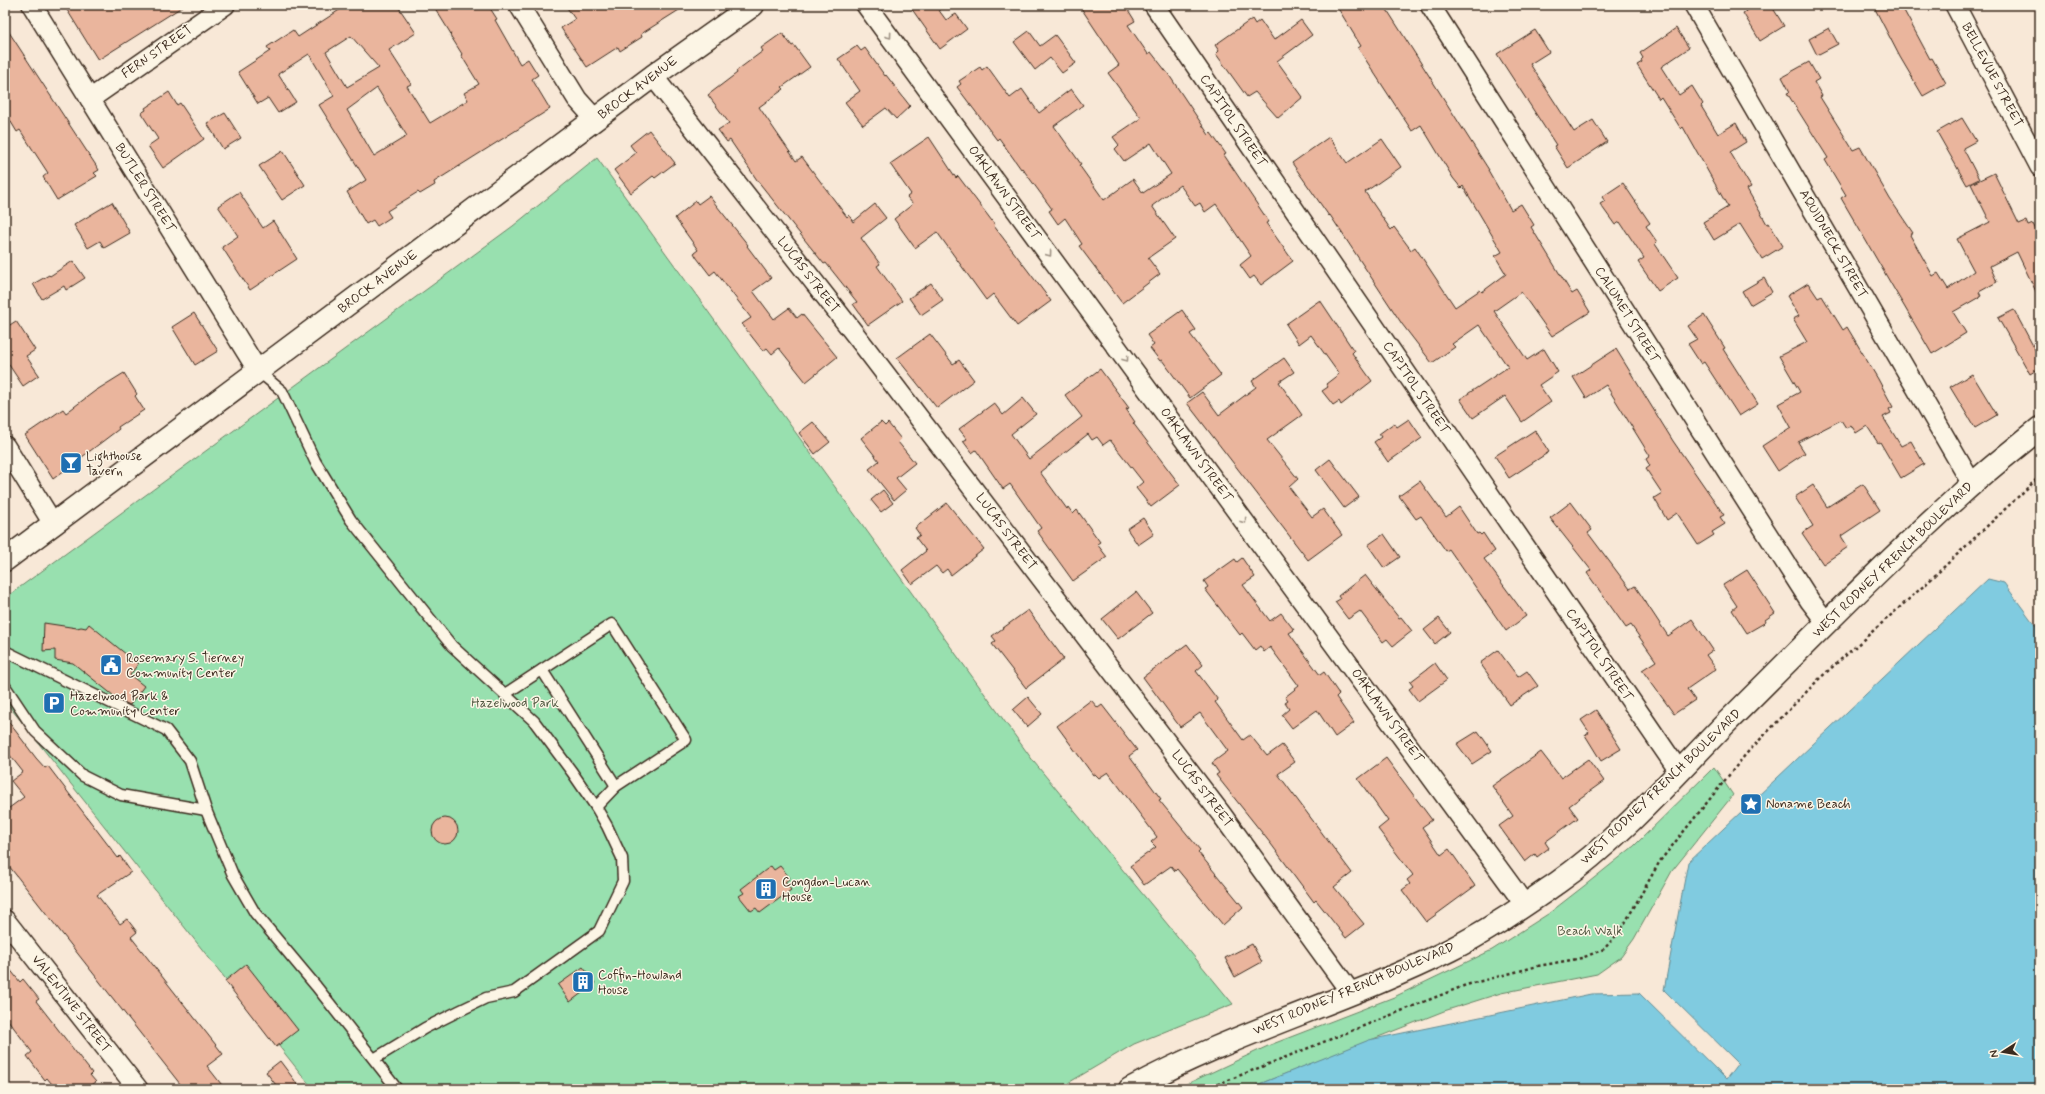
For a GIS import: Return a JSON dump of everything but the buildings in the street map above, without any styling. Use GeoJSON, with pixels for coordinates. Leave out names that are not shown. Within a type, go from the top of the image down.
{"type":"FeatureCollection","features":[{"type":"Feature","properties":{"kind":"main road","name":"BROCK AVENUE"},"geometry":{"type":"LineString","coordinates":[[5,560],[595,119],[752,5]]}},
{"type":"Feature","properties":{"kind":"main road","name":"WEST RODNEY FRENCH BOULEVARD"},"geometry":{"type":"LineString","coordinates":[[1130,1089],[1219,1046],[1351,993],[1467,942],[1525,905],[1578,867],[1597,852],[1827,623],[1972,484],[2040,428]]}},
{"type":"Feature","properties":{"kind":"street","name":"BUTLER STREET"},"geometry":{"type":"LineString","coordinates":[[32,5],[258,371]]}},
{"type":"Feature","properties":{"kind":"street","name":"FERN STREET"},"geometry":{"type":"LineString","coordinates":[[90,99],[225,5]]}},
{"type":"Feature","properties":{"kind":"street"},"geometry":{"type":"LineString","coordinates":[[518,5],[577,99],[595,119]]}},
{"type":"Feature","properties":{"kind":"street","name":"OAKLAWN STREET"},"geometry":{"type":"LineString","coordinates":[[866,5],[1525,905]]}},
{"type":"Feature","properties":{"kind":"street","name":"CAPITOL STREET"},"geometry":{"type":"LineString","coordinates":[[1154,5],[1679,771]]}},
{"type":"Feature","properties":{"kind":"street","name":"CALUMET STREET"},"geometry":{"type":"LineString","coordinates":[[1430,5],[1815,609],[1827,623]]}},
{"type":"Feature","properties":{"kind":"street","name":"AQUIDNECK STREET"},"geometry":{"type":"LineString","coordinates":[[1694,5],[1972,484]]}},
{"type":"Feature","properties":{"kind":"street","name":"BELLEVUE STREET"},"geometry":{"type":"LineString","coordinates":[[1955,5],[2040,167]]}},
{"type":"Feature","properties":{"kind":"street","name":"LUCAS STREET"},"geometry":{"type":"LineString","coordinates":[[653,76],[861,342],[1222,815],[1351,993]]}},
{"type":"Feature","properties":{"kind":"street"},"geometry":{"type":"LineString","coordinates":[[5,446],[54,524]]}},
{"type":"Feature","properties":{"kind":"street","name":"VALENTINE STREET"},"geometry":{"type":"LineString","coordinates":[[5,920],[138,1089]]}},
{"type":"Feature","properties":{"kind":"lane"},"geometry":{"type":"LineString","coordinates":[[258,371],[282,391],[315,461],[351,520],[452,646],[534,721],[596,807],[622,858],[623,881],[599,931],[514,992],[486,998],[459,1011],[425,1028],[374,1060]]}},
{"type":"Feature","properties":{"kind":"lane"},"geometry":{"type":"LineString","coordinates":[[505,694],[612,624],[686,740],[616,786],[596,807]]}},
{"type":"Feature","properties":{"kind":"lane"},"geometry":{"type":"LineString","coordinates":[[5,651],[166,730],[190,761],[206,810],[233,875],[255,913],[397,1089]]}},
{"type":"Feature","properties":{"kind":"lane"},"geometry":{"type":"LineString","coordinates":[[542,670],[616,786]]}},
{"type":"Feature","properties":{"kind":"lane"},"geometry":{"type":"LineString","coordinates":[[5,686],[35,731],[83,776],[120,795],[206,810]]}},
{"type":"Feature","properties":{"kind":"green space","name":"Hazelwood Park"},"geometry":{"type":"Polygon","coordinates":[[[597,158],[1034,762],[1233,1004],[1134,1044],[1058,1089],[313,1089],[5,701],[5,598],[513,226],[597,158]]]}},
{"type":"Feature","properties":{"kind":"green space","name":"Beach Walk"},"geometry":{"type":"Polygon","coordinates":[[[1714,767],[1733,795],[1672,871],[1634,939],[1621,957],[1597,974],[1501,993],[1444,1011],[1247,1089],[1176,1089],[1270,1045],[1394,997],[1492,950],[1548,914],[1634,846],[1714,767]]]}},
{"type":"Feature","properties":{"kind":"water"},"geometry":{"type":"Polygon","coordinates":[[[1988,579],[2004,583],[2040,632],[2040,1089],[1247,1089],[1369,1040],[1591,994],[1639,993],[1726,1079],[1738,1063],[1664,990],[1688,862],[1988,579]]]}},
{"type":"Feature","properties":{"kind":"place","name":"Lighthouse Tavern"},"geometry":{"type":"Point","coordinates":[71,463]}},
{"type":"Feature","properties":{"kind":"place","name":"Rosemary S. Tierney Community Center"},"geometry":{"type":"Point","coordinates":[111,665]}},
{"type":"Feature","properties":{"kind":"place","name":"Hazelwood Park & Community Center"},"geometry":{"type":"Point","coordinates":[54,703]}},
{"type":"Feature","properties":{"kind":"place","name":"Noname Beach"},"geometry":{"type":"Point","coordinates":[1751,804]}},
{"type":"Feature","properties":{"kind":"place","name":"Congdon-Lucan House"},"geometry":{"type":"Point","coordinates":[766,889]}},
{"type":"Feature","properties":{"kind":"place","name":"Coffin-Howland House"},"geometry":{"type":"Point","coordinates":[583,982]}}]}
